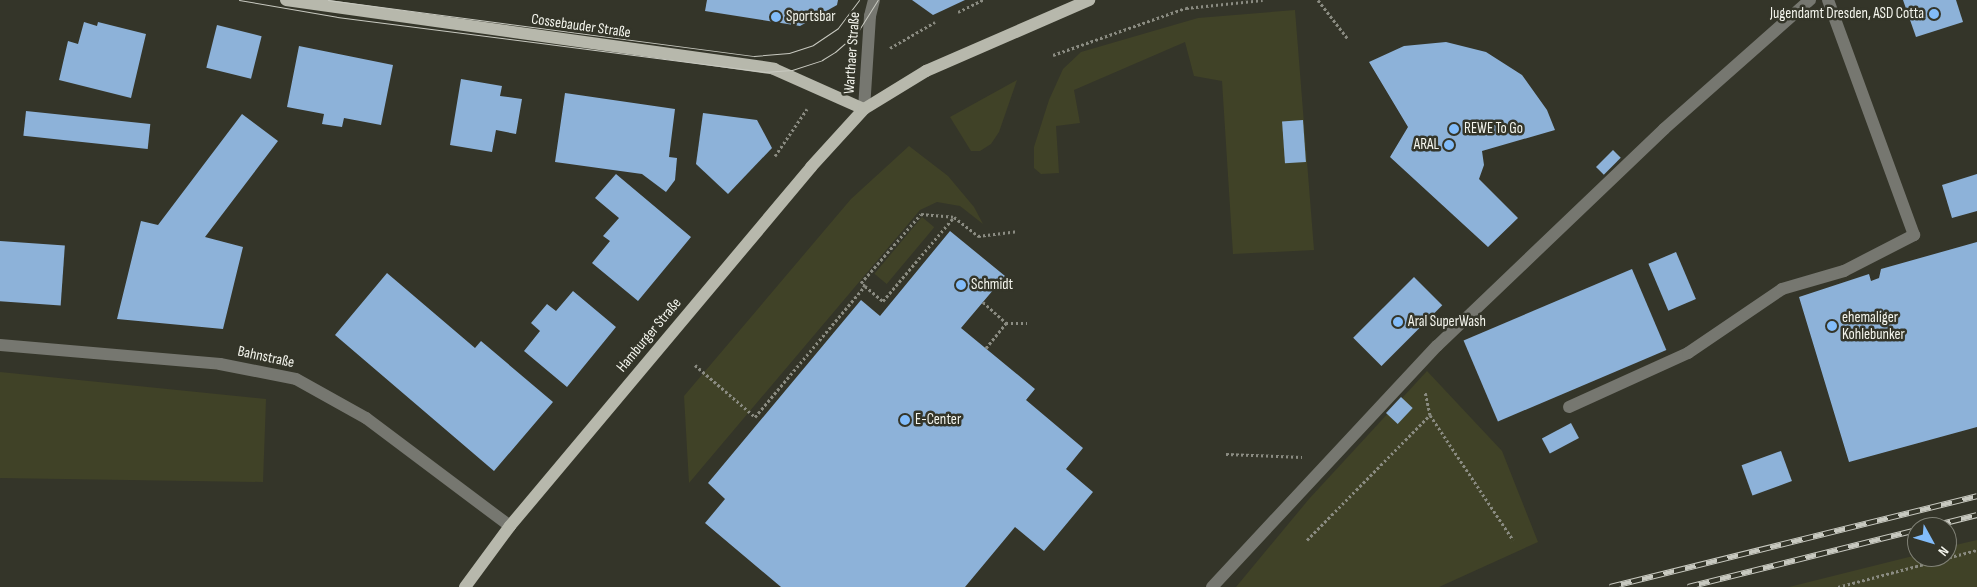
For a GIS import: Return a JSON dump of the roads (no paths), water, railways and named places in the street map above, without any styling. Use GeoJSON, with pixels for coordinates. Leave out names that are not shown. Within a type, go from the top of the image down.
{"type":"FeatureCollection","features":[{"type":"Feature","properties":{"kind":"main road","name":"Cossebauder Straße"},"geometry":{"type":"LineString","coordinates":[[286,0],[767,68],[864,109]]}},
{"type":"Feature","properties":{"kind":"main road","name":"Hamburger Straße"},"geometry":{"type":"LineString","coordinates":[[465,587],[510,526],[811,167],[864,109],[926,71],[1089,0]]}},
{"type":"Feature","properties":{"kind":"street","name":"Warthaer Straße"},"geometry":{"type":"LineString","coordinates":[[864,109],[870,16],[874,0]]}},
{"type":"Feature","properties":{"kind":"street"},"geometry":{"type":"LineString","coordinates":[[1212,587],[1325,463],[1419,364],[1656,135],[1810,0]]}},
{"type":"Feature","properties":{"kind":"street"},"geometry":{"type":"LineString","coordinates":[[1569,407],[1688,353],[1782,289],[1844,271],[1914,234],[1828,0]]}},
{"type":"Feature","properties":{"kind":"street","name":"Bahnstraße"},"geometry":{"type":"LineString","coordinates":[[0,345],[220,364],[296,379],[366,418],[510,526]]}},
{"type":"Feature","properties":{"kind":"tram line"},"geometry":{"type":"LineString","coordinates":[[239,0],[337,17],[764,72],[792,70],[822,60],[835,52],[857,33],[878,0]]}},
{"type":"Feature","properties":{"kind":"tram line"},"geometry":{"type":"LineString","coordinates":[[328,0],[754,56],[789,53],[813,45],[838,28],[859,0]]}},
{"type":"Feature","properties":{"kind":"railway"},"geometry":{"type":"LineString","coordinates":[[1610,587],[1977,496]]}},
{"type":"Feature","properties":{"kind":"railway"},"geometry":{"type":"LineString","coordinates":[[1957,520],[1977,515]]}},
{"type":"Feature","properties":{"kind":"railway"},"geometry":{"type":"LineString","coordinates":[[1688,587],[1907,532]]}},
{"type":"Feature","properties":{"kind":"place","name":"Jugendamt Dresden, ASD Cotta"},"geometry":{"type":"Point","coordinates":[1934,14]}},
{"type":"Feature","properties":{"kind":"place","name":"Sportsbar"},"geometry":{"type":"Point","coordinates":[776,17]}},
{"type":"Feature","properties":{"kind":"place","name":"REWE To Go"},"geometry":{"type":"Point","coordinates":[1454,129]}},
{"type":"Feature","properties":{"kind":"place","name":"ARAL"},"geometry":{"type":"Point","coordinates":[1449,145]}},
{"type":"Feature","properties":{"kind":"place","name":"Schmidt"},"geometry":{"type":"Point","coordinates":[961,285]}},
{"type":"Feature","properties":{"kind":"place","name":"Aral SuperWash"},"geometry":{"type":"Point","coordinates":[1398,322]}},
{"type":"Feature","properties":{"kind":"place","name":"ehemaliger Kohlebunker"},"geometry":{"type":"Point","coordinates":[1832,326]}},
{"type":"Feature","properties":{"kind":"place","name":"E-Center"},"geometry":{"type":"Point","coordinates":[905,420]}}]}
